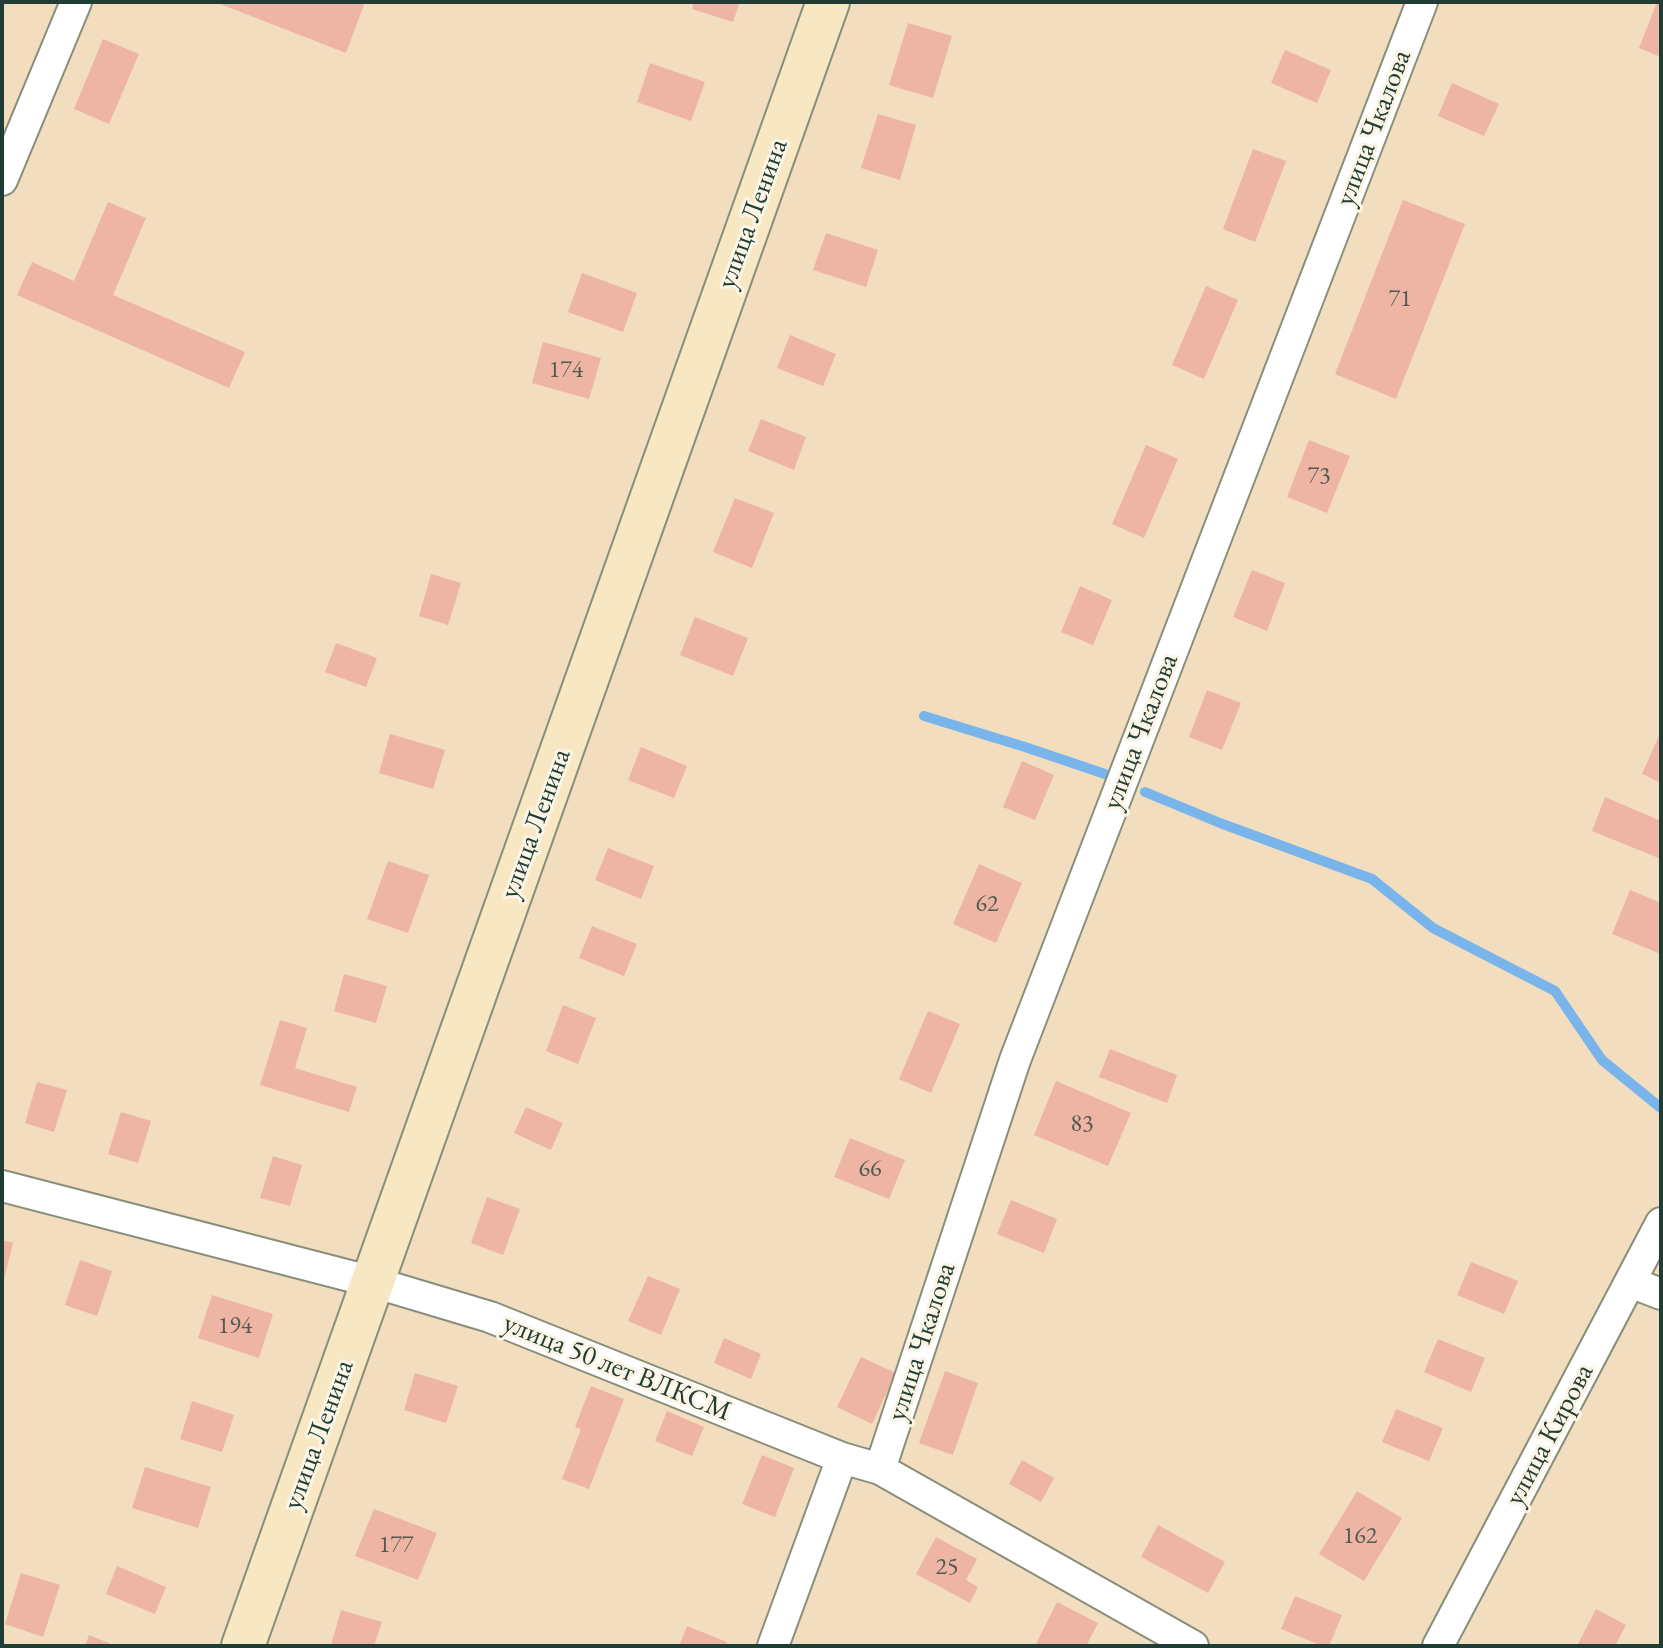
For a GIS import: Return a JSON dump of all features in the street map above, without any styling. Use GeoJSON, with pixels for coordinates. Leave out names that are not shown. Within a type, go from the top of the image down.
{"type":"FeatureCollection","features":[{"type":"Feature","properties":{"kind":"main road","name":"улица Ленина"},"geometry":{"type":"LineString","coordinates":[[243,1646],[828,2]]}},
{"type":"Feature","properties":{"kind":"street"},"geometry":{"type":"LineString","coordinates":[[2,180],[76,2]]}},
{"type":"Feature","properties":{"kind":"street","name":"улица Чкалова"},"geometry":{"type":"LineString","coordinates":[[880,1469],[1015,1060],[1422,2]]}},
{"type":"Feature","properties":{"kind":"street","name":"улица 50 лет ВЛКСМ"},"geometry":{"type":"LineString","coordinates":[[2,1186],[373,1282],[490,1317],[842,1458],[880,1469],[1193,1646]]}},
{"type":"Feature","properties":{"kind":"street","name":"улица Кирова"},"geometry":{"type":"LineString","coordinates":[[1438,1646],[1661,1223]]}},
{"type":"Feature","properties":{"kind":"street"},"geometry":{"type":"LineString","coordinates":[[1630,1282],[1661,1294]]}},
{"type":"Feature","properties":{"kind":"street"},"geometry":{"type":"LineString","coordinates":[[773,1646],[842,1458]]}},
{"type":"Feature","properties":{"kind":"building"},"geometry":{"type":"Polygon","coordinates":[[[215,2],[365,2],[346,53],[215,2]]]}},
{"type":"Feature","properties":{"kind":"building"},"geometry":{"type":"Polygon","coordinates":[[[694,2],[740,2],[733,22],[692,9],[694,2]]]}},
{"type":"Feature","properties":{"kind":"building"},"geometry":{"type":"Polygon","coordinates":[[[1657,2],[1661,2],[1661,57],[1639,48],[1657,2]]]}},
{"type":"Feature","properties":{"kind":"building"},"geometry":{"type":"Polygon","coordinates":[[[908,23],[952,36],[933,98],[889,85],[908,23]]]}},
{"type":"Feature","properties":{"kind":"building"},"geometry":{"type":"Polygon","coordinates":[[[103,39],[139,54],[109,124],[74,109],[103,39]]]}},
{"type":"Feature","properties":{"kind":"building"},"geometry":{"type":"Polygon","coordinates":[[[1285,50],[1331,70],[1317,103],[1271,83],[1285,50]]]}},
{"type":"Feature","properties":{"kind":"building"},"geometry":{"type":"Polygon","coordinates":[[[650,63],[705,82],[691,121],[637,102],[650,63]]]}},
{"type":"Feature","properties":{"kind":"building"},"geometry":{"type":"Polygon","coordinates":[[[1452,83],[1499,104],[1484,136],[1438,116],[1452,83]]]}},
{"type":"Feature","properties":{"kind":"building"},"geometry":{"type":"Polygon","coordinates":[[[878,114],[916,125],[900,180],[861,168],[878,114]]]}},
{"type":"Feature","properties":{"kind":"building"},"geometry":{"type":"Polygon","coordinates":[[[1253,149],[1286,161],[1255,242],[1223,229],[1253,149]]]}},
{"type":"Feature","properties":{"kind":"building"},"geometry":{"type":"Polygon","coordinates":[[[1403,200],[1465,224],[1396,399],[1335,374],[1403,200]]]}},
{"type":"Feature","properties":{"kind":"building"},"geometry":{"type":"Polygon","coordinates":[[[108,202],[146,218],[113,295],[245,352],[229,388],[17,295],[32,262],[74,281],[108,202]]]}},
{"type":"Feature","properties":{"kind":"building"},"geometry":{"type":"Polygon","coordinates":[[[826,233],[878,250],[866,287],[813,270],[826,233]]]}},
{"type":"Feature","properties":{"kind":"building"},"geometry":{"type":"Polygon","coordinates":[[[582,273],[637,293],[623,332],[568,312],[582,273]]]}},
{"type":"Feature","properties":{"kind":"building"},"geometry":{"type":"Polygon","coordinates":[[[1206,286],[1238,300],[1204,379],[1172,365],[1206,286]]]}},
{"type":"Feature","properties":{"kind":"building"},"geometry":{"type":"Polygon","coordinates":[[[790,335],[836,354],[823,386],[777,368],[790,335]]]}},
{"type":"Feature","properties":{"kind":"building"},"geometry":{"type":"Polygon","coordinates":[[[543,342],[601,358],[589,399],[532,383],[543,342]]]}},
{"type":"Feature","properties":{"kind":"building"},"geometry":{"type":"Polygon","coordinates":[[[761,419],[806,437],[794,470],[748,451],[761,419]]]}},
{"type":"Feature","properties":{"kind":"building"},"geometry":{"type":"Polygon","coordinates":[[[1309,440],[1350,456],[1327,513],[1287,497],[1309,440]]]}},
{"type":"Feature","properties":{"kind":"building"},"geometry":{"type":"Polygon","coordinates":[[[1146,445],[1178,459],[1144,538],[1112,524],[1146,445]]]}},
{"type":"Feature","properties":{"kind":"building"},"geometry":{"type":"Polygon","coordinates":[[[735,498],[774,513],[752,568],[713,552],[735,498]]]}},
{"type":"Feature","properties":{"kind":"building"},"geometry":{"type":"Polygon","coordinates":[[[1252,570],[1285,583],[1267,631],[1233,617],[1252,570]]]}},
{"type":"Feature","properties":{"kind":"building"},"geometry":{"type":"Polygon","coordinates":[[[431,574],[461,583],[448,625],[419,616],[431,574]]]}},
{"type":"Feature","properties":{"kind":"building"},"geometry":{"type":"Polygon","coordinates":[[[1080,586],[1112,600],[1093,645],[1061,632],[1080,586]]]}},
{"type":"Feature","properties":{"kind":"building"},"geometry":{"type":"Polygon","coordinates":[[[695,617],[748,638],[733,676],[680,655],[695,617]]]}},
{"type":"Feature","properties":{"kind":"building"},"geometry":{"type":"Polygon","coordinates":[[[336,643],[377,658],[366,687],[325,672],[336,643]]]}},
{"type":"Feature","properties":{"kind":"building"},"geometry":{"type":"Polygon","coordinates":[[[1207,690],[1241,703],[1222,750],[1189,737],[1207,690]]]}},
{"type":"Feature","properties":{"kind":"building"},"geometry":{"type":"Polygon","coordinates":[[[1661,731],[1661,783],[1642,774],[1661,731]]]}},
{"type":"Feature","properties":{"kind":"building"},"geometry":{"type":"Polygon","coordinates":[[[390,734],[445,750],[433,789],[379,773],[390,734]]]}},
{"type":"Feature","properties":{"kind":"building"},"geometry":{"type":"Polygon","coordinates":[[[641,747],[687,766],[674,798],[628,780],[641,747]]]}},
{"type":"Feature","properties":{"kind":"building"},"geometry":{"type":"Polygon","coordinates":[[[1022,761],[1054,775],[1035,820],[1003,807],[1022,761]]]}},
{"type":"Feature","properties":{"kind":"building"},"geometry":{"type":"Polygon","coordinates":[[[1605,797],[1661,821],[1661,859],[1592,831],[1605,797]]]}},
{"type":"Feature","properties":{"kind":"building"},"geometry":{"type":"Polygon","coordinates":[[[608,848],[654,866],[641,899],[595,880],[608,848]]]}},
{"type":"Feature","properties":{"kind":"building"},"geometry":{"type":"Polygon","coordinates":[[[388,861],[429,875],[408,933],[367,919],[388,861]]]}},
{"type":"Feature","properties":{"kind":"building"},"geometry":{"type":"Polygon","coordinates":[[[979,864],[1022,883],[996,943],[953,924],[979,864]]]}},
{"type":"Feature","properties":{"kind":"building"},"geometry":{"type":"Polygon","coordinates":[[[1630,890],[1661,903],[1661,954],[1612,934],[1630,890]]]}},
{"type":"Feature","properties":{"kind":"building"},"geometry":{"type":"Polygon","coordinates":[[[592,926],[637,944],[624,976],[579,958],[592,926]]]}},
{"type":"Feature","properties":{"kind":"building"},"geometry":{"type":"Polygon","coordinates":[[[344,974],[387,986],[376,1023],[334,1011],[344,974]]]}},
{"type":"Feature","properties":{"kind":"building"},"geometry":{"type":"Polygon","coordinates":[[[563,1005],[596,1018],[578,1064],[546,1051],[563,1005]]]}},
{"type":"Feature","properties":{"kind":"building"},"geometry":{"type":"Polygon","coordinates":[[[928,1011],[960,1024],[931,1093],[899,1079],[928,1011]]]}},
{"type":"Feature","properties":{"kind":"building"},"geometry":{"type":"Polygon","coordinates":[[[280,1020],[307,1028],[295,1068],[357,1087],[349,1112],[260,1085],[280,1020]]]}},
{"type":"Feature","properties":{"kind":"building"},"geometry":{"type":"Polygon","coordinates":[[[1110,1049],[1177,1075],[1167,1103],[1099,1077],[1110,1049]]]}},
{"type":"Feature","properties":{"kind":"building"},"geometry":{"type":"Polygon","coordinates":[[[1056,1081],[1131,1113],[1108,1166],[1034,1135],[1056,1081]]]}},
{"type":"Feature","properties":{"kind":"building"},"geometry":{"type":"Polygon","coordinates":[[[37,1082],[67,1090],[54,1132],[25,1123],[37,1082]]]}},
{"type":"Feature","properties":{"kind":"building"},"geometry":{"type":"Polygon","coordinates":[[[526,1107],[563,1123],[551,1150],[514,1133],[526,1107]]]}},
{"type":"Feature","properties":{"kind":"building"},"geometry":{"type":"Polygon","coordinates":[[[121,1112],[151,1121],[138,1163],[108,1154],[121,1112]]]}},
{"type":"Feature","properties":{"kind":"building"},"geometry":{"type":"Polygon","coordinates":[[[850,1138],[905,1160],[889,1199],[834,1177],[850,1138]]]}},
{"type":"Feature","properties":{"kind":"building"},"geometry":{"type":"Polygon","coordinates":[[[273,1156],[302,1165],[290,1206],[260,1198],[273,1156]]]}},
{"type":"Feature","properties":{"kind":"building"},"geometry":{"type":"Polygon","coordinates":[[[487,1197],[520,1209],[503,1255],[471,1243],[487,1197]]]}},
{"type":"Feature","properties":{"kind":"building"},"geometry":{"type":"Polygon","coordinates":[[[1011,1200],[1057,1219],[1044,1253],[997,1234],[1011,1200]]]}},
{"type":"Feature","properties":{"kind":"building"},"geometry":{"type":"Polygon","coordinates":[[[2,1240],[13,1243],[3,1283],[2,1283],[2,1240]]]}},
{"type":"Feature","properties":{"kind":"building"},"geometry":{"type":"Polygon","coordinates":[[[80,1260],[112,1271],[97,1316],[65,1305],[80,1260]]]}},
{"type":"Feature","properties":{"kind":"building"},"geometry":{"type":"Polygon","coordinates":[[[1471,1262],[1518,1281],[1504,1314],[1457,1295],[1471,1262]]]}},
{"type":"Feature","properties":{"kind":"building"},"geometry":{"type":"Polygon","coordinates":[[[648,1276],[680,1289],[661,1335],[628,1321],[648,1276]]]}},
{"type":"Feature","properties":{"kind":"building"},"geometry":{"type":"Polygon","coordinates":[[[212,1295],[273,1314],[259,1358],[198,1338],[212,1295]]]}},
{"type":"Feature","properties":{"kind":"building"},"geometry":{"type":"Polygon","coordinates":[[[724,1338],[761,1354],[751,1379],[714,1363],[724,1338]]]}},
{"type":"Feature","properties":{"kind":"building"},"geometry":{"type":"Polygon","coordinates":[[[1438,1339],[1485,1358],[1471,1392],[1424,1372],[1438,1339]]]}},
{"type":"Feature","properties":{"kind":"building"},"geometry":{"type":"Polygon","coordinates":[[[861,1357],[896,1373],[872,1424],[837,1407],[861,1357]]]}},
{"type":"Feature","properties":{"kind":"building"},"geometry":{"type":"Polygon","coordinates":[[[945,1371],[978,1383],[953,1455],[919,1443],[945,1371]]]}},
{"type":"Feature","properties":{"kind":"building"},"geometry":{"type":"Polygon","coordinates":[[[415,1373],[458,1386],[446,1423],[404,1410],[415,1373]]]}},
{"type":"Feature","properties":{"kind":"building"},"geometry":{"type":"Polygon","coordinates":[[[591,1386],[624,1399],[589,1489],[562,1479],[581,1429],[575,1427],[591,1386]]]}},
{"type":"Feature","properties":{"kind":"building"},"geometry":{"type":"Polygon","coordinates":[[[192,1401],[234,1415],[222,1452],[180,1439],[192,1401]]]}},
{"type":"Feature","properties":{"kind":"building"},"geometry":{"type":"Polygon","coordinates":[[[1396,1409],[1443,1428],[1429,1461],[1382,1442],[1396,1409]]]}},
{"type":"Feature","properties":{"kind":"building"},"geometry":{"type":"Polygon","coordinates":[[[667,1411],[704,1427],[692,1456],[655,1441],[667,1411]]]}},
{"type":"Feature","properties":{"kind":"building"},"geometry":{"type":"Polygon","coordinates":[[[762,1455],[794,1468],[775,1517],[742,1504],[762,1455]]]}},
{"type":"Feature","properties":{"kind":"building"},"geometry":{"type":"Polygon","coordinates":[[[1022,1460],[1054,1478],[1041,1502],[1009,1484],[1022,1460]]]}},
{"type":"Feature","properties":{"kind":"building"},"geometry":{"type":"Polygon","coordinates":[[[145,1467],[211,1487],[198,1528],[132,1508],[145,1467]]]}},
{"type":"Feature","properties":{"kind":"building"},"geometry":{"type":"Polygon","coordinates":[[[1357,1491],[1402,1518],[1364,1581],[1319,1554],[1357,1491]]]}},
{"type":"Feature","properties":{"kind":"building"},"geometry":{"type":"Polygon","coordinates":[[[374,1509],[437,1533],[418,1580],[355,1556],[374,1509]]]}},
{"type":"Feature","properties":{"kind":"building"},"geometry":{"type":"Polygon","coordinates":[[[1158,1525],[1225,1562],[1208,1593],[1141,1557],[1158,1525]]]}},
{"type":"Feature","properties":{"kind":"building"},"geometry":{"type":"Polygon","coordinates":[[[936,1537],[977,1559],[966,1580],[978,1587],[970,1603],[916,1574],[936,1537]]]}},
{"type":"Feature","properties":{"kind":"building"},"geometry":{"type":"Polygon","coordinates":[[[117,1566],[166,1587],[155,1614],[106,1594],[117,1566]]]}},
{"type":"Feature","properties":{"kind":"building"},"geometry":{"type":"Polygon","coordinates":[[[21,1573],[60,1585],[43,1637],[5,1624],[21,1573]]]}},
{"type":"Feature","properties":{"kind":"building"},"geometry":{"type":"Polygon","coordinates":[[[1295,1596],[1342,1615],[1329,1646],[1281,1629],[1295,1596]]]}},
{"type":"Feature","properties":{"kind":"building"},"geometry":{"type":"Polygon","coordinates":[[[1057,1602],[1098,1623],[1086,1646],[1035,1646],[1057,1602]]]}},
{"type":"Feature","properties":{"kind":"building"},"geometry":{"type":"Polygon","coordinates":[[[1596,1609],[1626,1625],[1615,1646],[1577,1646],[1596,1609]]]}},
{"type":"Feature","properties":{"kind":"building"},"geometry":{"type":"Polygon","coordinates":[[[341,1610],[382,1622],[374,1646],[331,1645],[341,1610]]]}},
{"type":"Feature","properties":{"kind":"building"},"geometry":{"type":"Polygon","coordinates":[[[687,1626],[727,1642],[726,1646],[679,1646],[687,1626]]]}},
{"type":"Feature","properties":{"kind":"building"},"geometry":{"type":"Polygon","coordinates":[[[89,1635],[116,1646],[85,1646],[89,1635]]]}},
{"type":"Feature","properties":{"kind":"waterway"},"geometry":{"type":"LineString","coordinates":[[924,716],[1105,774]]}},
{"type":"Feature","properties":{"kind":"waterway"},"geometry":{"type":"LineString","coordinates":[[1145,792],[1372,879],[1433,928],[1555,991],[1602,1060],[1661,1108]]}}]}
